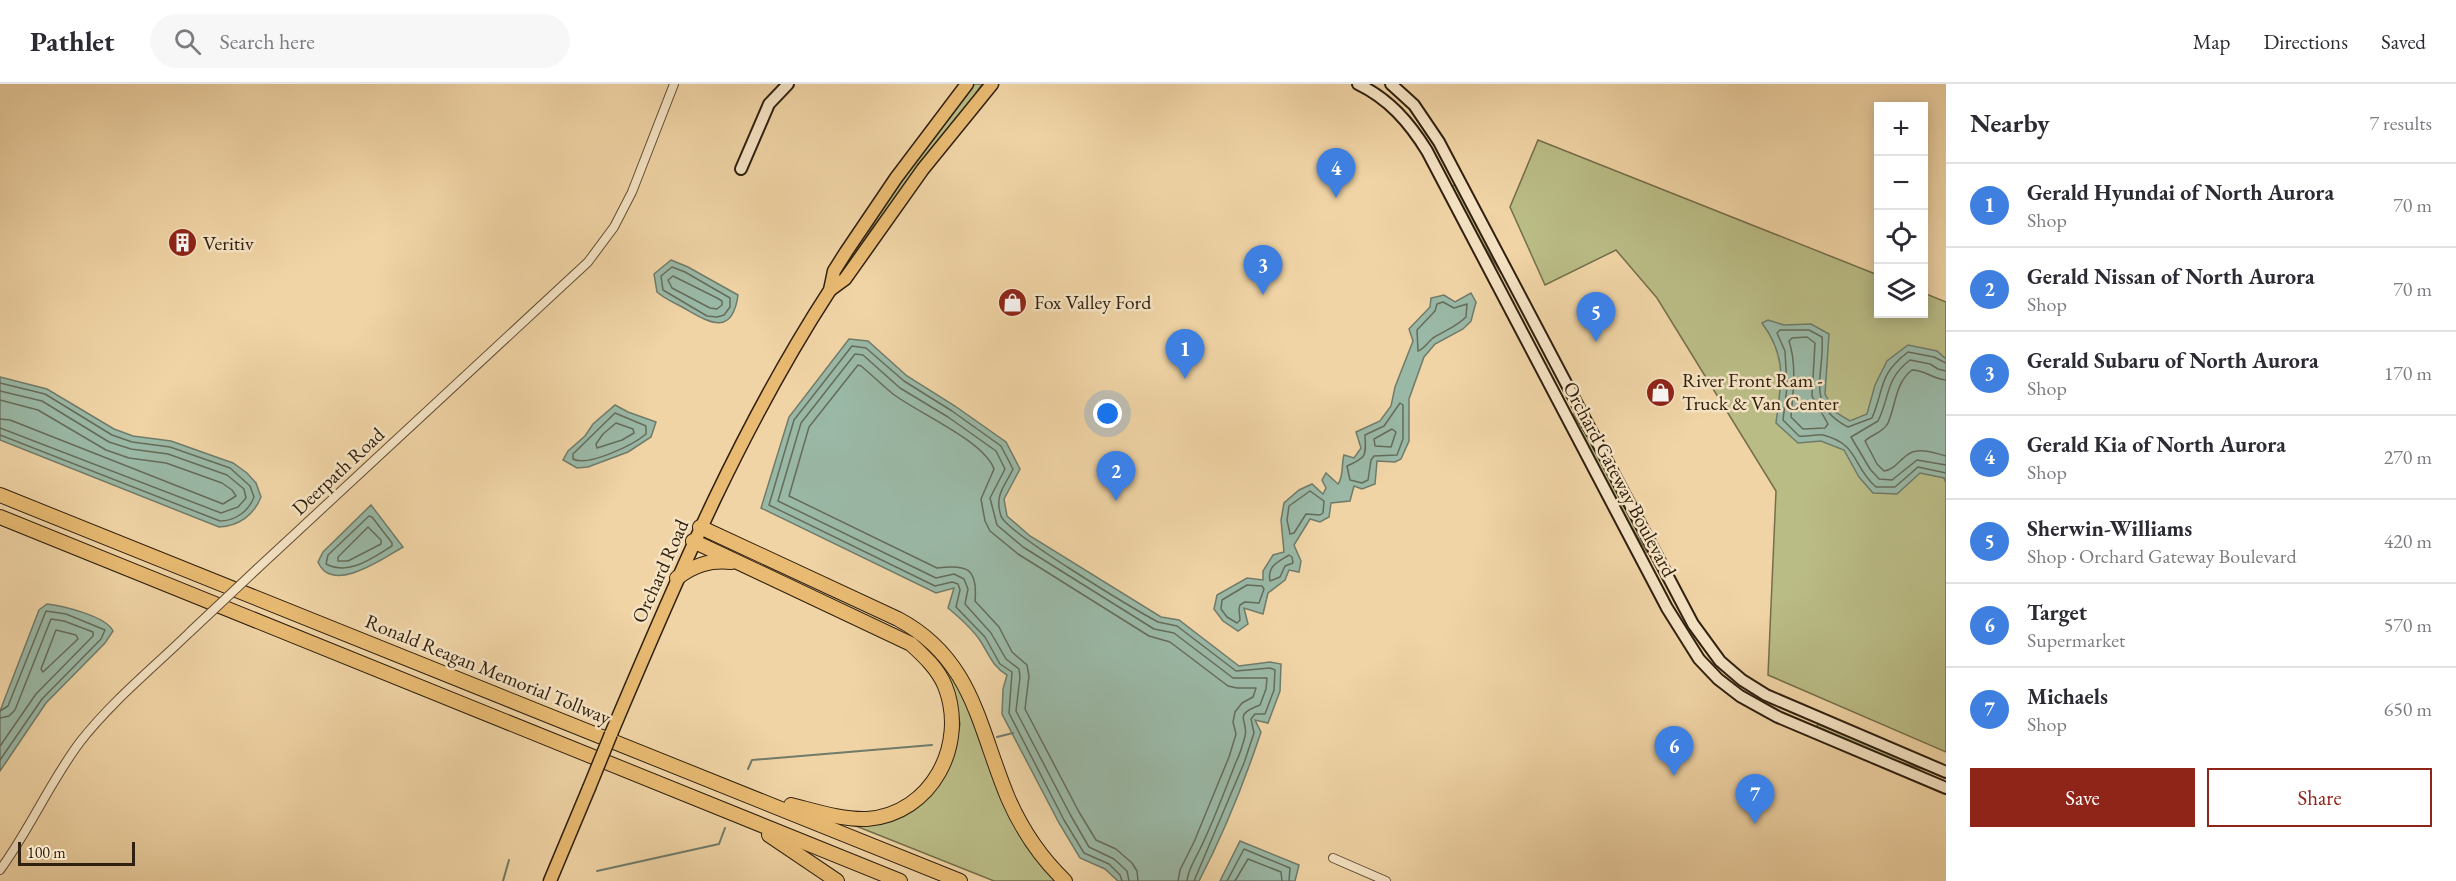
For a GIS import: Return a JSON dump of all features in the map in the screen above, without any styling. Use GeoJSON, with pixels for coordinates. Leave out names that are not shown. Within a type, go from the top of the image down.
{"type":"FeatureCollection","features":[{"type":"Feature","properties":{"kind":"highway","name":"Ronald Reagan Memorial Tollway"},"geometry":{"type":"LineString","coordinates":[[0,495],[960,881]]}},
{"type":"Feature","properties":{"kind":"highway"},"geometry":{"type":"LineString","coordinates":[[0,517],[900,881]]}},
{"type":"Feature","properties":{"kind":"highway"},"geometry":{"type":"LineString","coordinates":[[700,527],[898,619],[938,646],[957,671],[968,691],[1016,816],[1044,858],[1065,881]]}},
{"type":"Feature","properties":{"kind":"highway"},"geometry":{"type":"LineString","coordinates":[[693,541],[911,644],[927,658],[945,685],[950,699],[953,726],[949,751],[932,784],[910,804],[868,819],[850,818],[739,791]]}},
{"type":"Feature","properties":{"kind":"highway"},"geometry":{"type":"LineString","coordinates":[[677,578],[687,571],[710,562],[737,562]]}},
{"type":"Feature","properties":{"kind":"highway"},"geometry":{"type":"LineString","coordinates":[[742,817],[837,881]]}},
{"type":"Feature","properties":{"kind":"main road","name":"Orchard Road"},"geometry":{"type":"LineString","coordinates":[[550,881],[693,541],[759,410],[830,290],[834,271],[896,178],[967,84]]}},
{"type":"Feature","properties":{"kind":"main road","name":"Orchard Road"},"geometry":{"type":"LineString","coordinates":[[830,290],[845,279],[923,169],[992,84]]}},
{"type":"Feature","properties":{"kind":"street","name":"Deerpath Road"},"geometry":{"type":"LineString","coordinates":[[0,870],[29,828],[80,743],[115,703],[588,262],[614,227],[632,192],[674,84]]}},
{"type":"Feature","properties":{"kind":"street"},"geometry":{"type":"LineString","coordinates":[[741,169],[770,104],[788,84]]}},
{"type":"Feature","properties":{"kind":"street","name":"Orchard Gateway Boulevard"},"geometry":{"type":"LineString","coordinates":[[1358,84],[1396,109],[1427,151],[1667,608],[1699,659],[1728,688],[1758,708],[1946,788]]}},
{"type":"Feature","properties":{"kind":"street","name":"Orchard Gateway Boulevard"},"geometry":{"type":"LineString","coordinates":[[1391,84],[1414,105],[1439,142],[1693,624],[1710,649],[1732,672],[1766,695],[1946,772]]}},
{"type":"Feature","properties":{"kind":"street"},"geometry":{"type":"LineString","coordinates":[[1333,858],[1386,881]]}},
{"type":"Feature","properties":{"kind":"green space"},"geometry":{"type":"Polygon","coordinates":[[[973,84],[982,84],[965,110],[873,227],[839,281],[835,278],[949,113],[973,84]]]}},
{"type":"Feature","properties":{"kind":"green space"},"geometry":{"type":"Polygon","coordinates":[[[1538,140],[1874,273],[1874,318],[1928,318],[1928,295],[1946,302],[1946,752],[1768,675],[1776,491],[1657,298],[1616,250],[1545,285],[1510,207],[1538,140]]]}},
{"type":"Feature","properties":{"kind":"green space"},"geometry":{"type":"Polygon","coordinates":[[[1456,184],[1502,272],[1501,273],[1451,187],[1456,184]]]}},
{"type":"Feature","properties":{"kind":"green space"},"geometry":{"type":"Polygon","coordinates":[[[1573,414],[1595,449],[1650,551],[1647,552],[1625,517],[1571,415],[1573,414]]]}},
{"type":"Feature","properties":{"kind":"green space"},"geometry":{"type":"Polygon","coordinates":[[[947,666],[965,698],[996,784],[1057,881],[994,881],[856,826],[875,823],[947,770],[954,753],[960,724],[954,691],[944,668],[947,666]]]}},
{"type":"Feature","properties":{"kind":"green space"},"geometry":{"type":"Polygon","coordinates":[[[1818,724],[1927,768],[1926,770],[1886,758],[1816,728],[1818,724]]]}},
{"type":"Feature","properties":{"kind":"water"},"geometry":{"type":"Polygon","coordinates":[[[671,260],[738,295],[735,309],[730,317],[724,322],[709,321],[657,292],[654,274],[671,260]]]}},
{"type":"Feature","properties":{"kind":"water"},"geometry":{"type":"Polygon","coordinates":[[[1471,293],[1476,302],[1471,321],[1463,329],[1435,344],[1424,357],[1409,399],[1409,441],[1401,459],[1395,462],[1377,461],[1375,484],[1362,489],[1354,486],[1350,501],[1331,503],[1329,517],[1320,522],[1310,519],[1294,545],[1301,561],[1299,572],[1289,570],[1285,580],[1268,593],[1263,614],[1244,608],[1248,624],[1238,631],[1223,621],[1214,609],[1217,595],[1247,578],[1263,580],[1263,571],[1273,555],[1284,552],[1281,520],[1284,503],[1299,490],[1312,484],[1323,494],[1326,488],[1322,480],[1326,473],[1338,484],[1344,455],[1354,458],[1361,448],[1356,432],[1380,421],[1391,406],[1395,387],[1413,341],[1409,329],[1430,307],[1431,298],[1444,295],[1455,302],[1471,293]]]}},
{"type":"Feature","properties":{"kind":"water"},"geometry":{"type":"Polygon","coordinates":[[[1768,320],[1784,325],[1811,324],[1829,334],[1825,394],[1835,412],[1850,421],[1867,414],[1875,385],[1887,361],[1908,345],[1937,351],[1946,359],[1946,483],[1944,478],[1920,473],[1897,494],[1873,493],[1859,477],[1844,450],[1821,441],[1798,443],[1776,423],[1781,371],[1776,348],[1762,323],[1768,320]]]}},
{"type":"Feature","properties":{"kind":"water"},"geometry":{"type":"Polygon","coordinates":[[[849,339],[868,341],[907,376],[1006,442],[1020,469],[1004,499],[1007,516],[1030,536],[1161,617],[1179,620],[1239,666],[1270,662],[1281,664],[1280,691],[1268,723],[1255,720],[1261,732],[1241,789],[1199,881],[1118,881],[1105,869],[1080,858],[1002,714],[1003,689],[1007,675],[995,665],[974,633],[948,608],[954,588],[936,593],[761,508],[789,417],[849,339]]]}},
{"type":"Feature","properties":{"kind":"water"},"geometry":{"type":"Polygon","coordinates":[[[0,377],[47,389],[114,429],[133,436],[171,441],[233,463],[256,483],[261,497],[245,518],[239,522],[219,527],[0,440],[0,377]]]}},
{"type":"Feature","properties":{"kind":"water"},"geometry":{"type":"Polygon","coordinates":[[[615,405],[656,422],[651,437],[628,452],[588,467],[577,468],[563,460],[568,451],[585,436],[593,424],[615,405]]]}},
{"type":"Feature","properties":{"kind":"water"},"geometry":{"type":"Polygon","coordinates":[[[371,505],[403,547],[359,571],[346,575],[335,575],[325,571],[318,562],[323,552],[371,505]]]}},
{"type":"Feature","properties":{"kind":"water"},"geometry":{"type":"Polygon","coordinates":[[[47,604],[93,616],[113,631],[105,643],[46,703],[0,771],[0,711],[39,610],[47,604]]]}},
{"type":"Feature","properties":{"kind":"water"},"geometry":{"type":"Polygon","coordinates":[[[1240,841],[1299,865],[1295,881],[1220,881],[1240,841]]]}},
{"type":"Feature","properties":{"kind":"waterway"},"geometry":{"type":"LineString","coordinates":[[997,737],[1013,733]]}},
{"type":"Feature","properties":{"kind":"waterway"},"geometry":{"type":"LineString","coordinates":[[748,769],[752,760],[932,745]]}},
{"type":"Feature","properties":{"kind":"waterway"},"geometry":{"type":"LineString","coordinates":[[597,871],[719,844],[725,828]]}},
{"type":"Feature","properties":{"kind":"waterway"},"geometry":{"type":"LineString","coordinates":[[503,881],[509,860]]}},
{"type":"Feature","properties":{"kind":"place","name":"Gerald Kia of North Aurora"},"geometry":{"type":"Point","coordinates":[1336,198]}},
{"type":"Feature","properties":{"kind":"place","name":"Veritiv"},"geometry":{"type":"Point","coordinates":[182,243]}},
{"type":"Feature","properties":{"kind":"place","name":"Gerald Subaru of North Aurora"},"geometry":{"type":"Point","coordinates":[1263,295]}},
{"type":"Feature","properties":{"kind":"place","name":"Fox Valley Ford"},"geometry":{"type":"Point","coordinates":[1013,302]}},
{"type":"Feature","properties":{"kind":"place","name":"Sherwin-Williams"},"geometry":{"type":"Point","coordinates":[1596,342]}},
{"type":"Feature","properties":{"kind":"place","name":"Gerald Hyundai of North Aurora"},"geometry":{"type":"Point","coordinates":[1185,379]}},
{"type":"Feature","properties":{"kind":"place","name":"River Front Ram - Truck & Van Center"},"geometry":{"type":"Point","coordinates":[1661,392]}},
{"type":"Feature","properties":{"kind":"place","name":"Gerald Nissan of North Aurora"},"geometry":{"type":"Point","coordinates":[1116,501]}},
{"type":"Feature","properties":{"kind":"place","name":"Target"},"geometry":{"type":"Point","coordinates":[1674,776]}},
{"type":"Feature","properties":{"kind":"place","name":"Michaels"},"geometry":{"type":"Point","coordinates":[1755,824]}}]}
